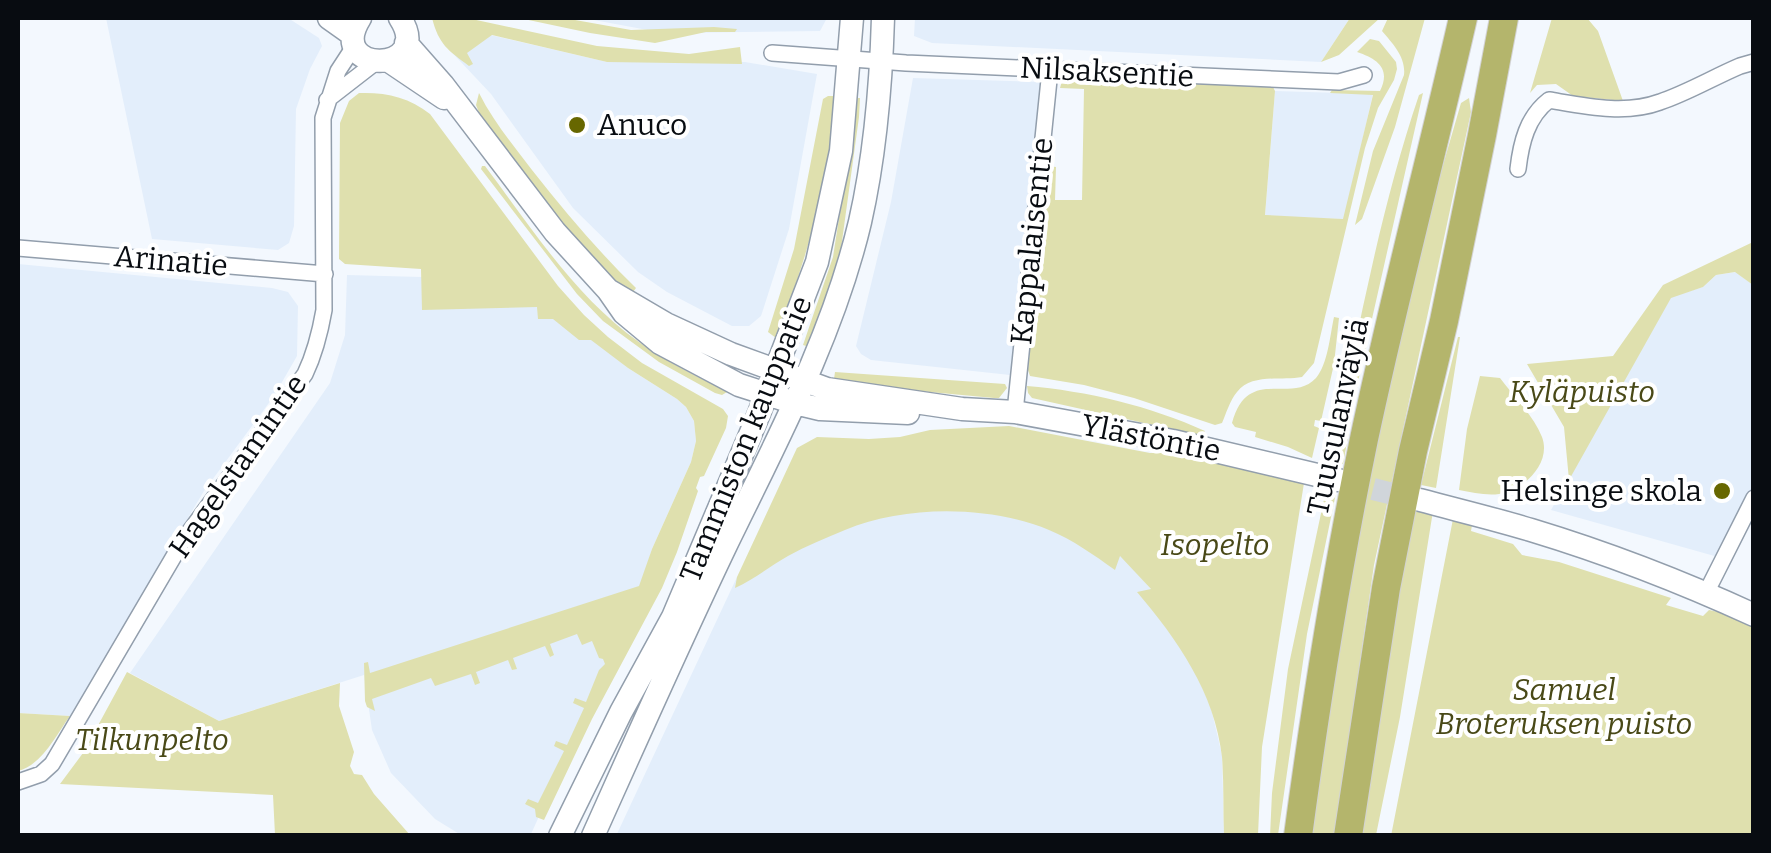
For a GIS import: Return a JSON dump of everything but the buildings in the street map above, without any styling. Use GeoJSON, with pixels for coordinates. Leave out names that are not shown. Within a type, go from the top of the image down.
{"type":"FeatureCollection","features":[{"type":"Feature","properties":{"kind":"highway"},"geometry":{"type":"LineString","coordinates":[[1438,128],[1450,18]]}},
{"type":"Feature","properties":{"kind":"highway","name":"Tuusulanväylä"},"geometry":{"type":"LineString","coordinates":[[1298,836],[1346,528],[1464,18]]}},
{"type":"Feature","properties":{"kind":"highway"},"geometry":{"type":"LineString","coordinates":[[1348,836],[1389,572],[1413,451],[1482,136],[1517,20]]}},
{"type":"Feature","properties":{"kind":"street","name":"Ylästöntie"},"geometry":{"type":"LineString","coordinates":[[329,18],[356,33],[362,55],[383,62],[461,108]]}},
{"type":"Feature","properties":{"kind":"street","name":"Ylästöntie"},"geometry":{"type":"LineString","coordinates":[[400,18],[406,26],[406,43],[555,232],[624,312],[660,342],[739,385],[796,404],[820,409],[906,413],[962,409]]}},
{"type":"Feature","properties":{"kind":"street","name":"Tammiston kauppatie"},"geometry":{"type":"LineString","coordinates":[[560,836],[673,617],[790,336],[821,246],[842,150],[852,18]]}},
{"type":"Feature","properties":{"kind":"street","name":"Tammiston kauppatie"},"geometry":{"type":"LineString","coordinates":[[593,836],[727,543],[796,404],[847,269],[868,177],[883,18]]}},
{"type":"Feature","properties":{"kind":"street","name":"Hagelstamintie"},"geometry":{"type":"LineString","coordinates":[[18,782],[41,774],[52,764],[184,539],[305,374],[320,334],[325,274],[323,118],[356,33]]}},
{"type":"Feature","properties":{"kind":"street"},"geometry":{"type":"LineString","coordinates":[[327,100],[402,52],[406,43]]}},
{"type":"Feature","properties":{"kind":"street","name":"Nilsaksentie"},"geometry":{"type":"LineString","coordinates":[[772,53],[849,60],[1339,82],[1364,75]]}},
{"type":"Feature","properties":{"kind":"street"},"geometry":{"type":"LineString","coordinates":[[1518,170],[1521,144],[1530,121],[1549,100],[1600,108],[1659,103],[1754,62]]}},
{"type":"Feature","properties":{"kind":"street","name":"Kappalaisentie"},"geometry":{"type":"LineString","coordinates":[[1015,412],[1050,70]]}},
{"type":"Feature","properties":{"kind":"street","name":"Arinatie"},"geometry":{"type":"LineString","coordinates":[[18,248],[325,274]]}},
{"type":"Feature","properties":{"kind":"street","name":"Ylästöntie"},"geometry":{"type":"LineString","coordinates":[[608,290],[666,324],[732,354],[835,391],[962,409],[1015,412],[1173,441],[1338,480]]}},
{"type":"Feature","properties":{"kind":"street"},"geometry":{"type":"LineString","coordinates":[[1706,593],[1754,498]]}},
{"type":"Feature","properties":{"kind":"street"},"geometry":{"type":"LineString","coordinates":[[1420,500],[1528,529],[1754,614]]}},
{"type":"Feature","properties":{"kind":"shaded area"},"geometry":{"type":"Polygon","coordinates":[[[106,18],[288,18],[319,38],[322,46],[296,109],[294,226],[289,243],[278,250],[152,239],[106,18]]]}},
{"type":"Feature","properties":{"kind":"shaded area"},"geometry":{"type":"Polygon","coordinates":[[[583,18],[827,18],[820,31],[664,33],[583,18]]]}},
{"type":"Feature","properties":{"kind":"shaded area"},"geometry":{"type":"Polygon","coordinates":[[[915,18],[1350,18],[1321,62],[932,43],[914,36],[915,18]]]}},
{"type":"Feature","properties":{"kind":"shaded area"},"geometry":{"type":"Polygon","coordinates":[[[443,24],[607,62],[745,62],[817,74],[789,229],[761,316],[749,326],[732,326],[638,272],[573,208],[491,94],[443,43],[443,24]]]}},
{"type":"Feature","properties":{"kind":"shaded area"},"geometry":{"type":"Polygon","coordinates":[[[913,78],[1041,82],[1010,375],[871,360],[856,346],[891,202],[913,78]]]}},
{"type":"Feature","properties":{"kind":"shaded area"},"geometry":{"type":"Polygon","coordinates":[[[1275,91],[1373,94],[1344,219],[1265,216],[1275,91]]]}},
{"type":"Feature","properties":{"kind":"shaded area"},"geometry":{"type":"Polygon","coordinates":[[[18,264],[272,288],[288,292],[298,306],[297,356],[274,396],[204,491],[70,716],[18,713],[18,264]]]}},
{"type":"Feature","properties":{"kind":"shaded area"},"geometry":{"type":"Polygon","coordinates":[[[1736,272],[1753,285],[1753,488],[1718,557],[1551,510],[1671,297],[1703,287],[1716,275],[1736,272]]]}},
{"type":"Feature","properties":{"kind":"shaded area"},"geometry":{"type":"Polygon","coordinates":[[[347,275],[422,277],[423,307],[547,302],[628,368],[677,399],[694,421],[696,441],[691,462],[652,549],[634,608],[528,835],[461,835],[435,819],[391,773],[372,730],[364,675],[219,721],[130,673],[330,383],[345,335],[347,275]]]}},
{"type":"Feature","properties":{"kind":"shaded area"},"geometry":{"type":"Polygon","coordinates":[[[897,492],[1095,533],[1130,565],[1169,610],[1211,708],[1222,755],[1224,835],[616,836],[737,577],[897,492]]]}},
{"type":"Feature","properties":{"kind":"green space"},"geometry":{"type":"Polygon","coordinates":[[[432,18],[467,18],[597,46],[689,54],[740,47],[742,64],[607,62],[492,35],[467,53],[473,64],[469,66],[445,46],[432,18]]]}},
{"type":"Feature","properties":{"kind":"green space"},"geometry":{"type":"Polygon","coordinates":[[[519,18],[564,18],[631,30],[737,29],[655,43],[519,18]]]}},
{"type":"Feature","properties":{"kind":"green space"},"geometry":{"type":"Polygon","coordinates":[[[1350,18],[1380,18],[1339,55],[1321,62],[1350,18]]]}},
{"type":"Feature","properties":{"kind":"green space"},"geometry":{"type":"Polygon","coordinates":[[[1388,18],[1425,18],[1395,127],[1362,219],[1355,225],[1373,151],[1404,75],[1401,57],[1382,31],[1388,18]]]}},
{"type":"Feature","properties":{"kind":"green space"},"geometry":{"type":"Polygon","coordinates":[[[1552,18],[1587,18],[1598,31],[1623,101],[1573,96],[1556,84],[1537,85],[1530,93],[1552,18]]]}},
{"type":"Feature","properties":{"kind":"green space"},"geometry":{"type":"Polygon","coordinates":[[[1370,39],[1379,41],[1397,69],[1365,148],[1314,363],[1302,377],[1259,380],[1243,386],[1232,399],[1222,423],[1215,425],[1134,398],[1030,376],[1048,166],[1056,167],[1055,200],[1082,200],[1084,89],[1060,88],[1062,81],[1272,85],[1275,91],[1265,215],[1343,219],[1373,95],[1330,93],[1380,91],[1383,71],[1371,58],[1357,52],[1370,39]]]}},
{"type":"Feature","properties":{"kind":"green space"},"geometry":{"type":"Polygon","coordinates":[[[359,93],[396,97],[430,114],[558,286],[584,315],[642,363],[723,409],[728,416],[704,476],[700,477],[662,588],[592,719],[544,820],[525,804],[528,799],[538,803],[564,751],[554,746],[556,741],[567,745],[584,708],[573,703],[575,698],[586,702],[605,664],[592,641],[582,645],[577,634],[550,644],[554,655],[550,657],[545,646],[513,658],[517,669],[512,670],[508,660],[476,672],[480,683],[475,685],[471,674],[435,686],[431,678],[372,699],[375,711],[365,701],[364,663],[368,662],[370,673],[639,586],[691,462],[696,441],[694,421],[677,399],[591,340],[579,340],[553,319],[538,319],[537,307],[422,310],[421,269],[345,264],[339,259],[340,123],[349,101],[359,93]]]}},
{"type":"Feature","properties":{"kind":"green space"},"geometry":{"type":"Polygon","coordinates":[[[479,93],[532,170],[636,288],[633,292],[594,262],[551,212],[480,115],[476,105],[479,93]]]}},
{"type":"Feature","properties":{"kind":"green space"},"geometry":{"type":"Polygon","coordinates":[[[1423,93],[1343,464],[1331,460],[1360,322],[1392,185],[1419,95],[1423,93]]]}},
{"type":"Feature","properties":{"kind":"green space"},"geometry":{"type":"Polygon","coordinates":[[[837,96],[822,189],[807,249],[776,338],[768,332],[794,249],[823,99],[837,96]]]}},
{"type":"Feature","properties":{"kind":"green space"},"geometry":{"type":"Polygon","coordinates":[[[855,98],[860,98],[859,117],[839,263],[809,347],[803,345],[833,257],[855,98]]]}},
{"type":"Feature","properties":{"kind":"green space"},"geometry":{"type":"Polygon","coordinates":[[[1469,98],[1471,112],[1374,565],[1335,835],[1307,836],[1349,562],[1430,210],[1461,103],[1469,98]]]}},
{"type":"Feature","properties":{"kind":"green space"},"geometry":{"type":"Polygon","coordinates":[[[482,166],[594,304],[660,356],[727,392],[715,393],[659,362],[603,321],[577,294],[482,166]]]}},
{"type":"Feature","properties":{"kind":"green space","name":"Kyläpuisto"},"geometry":{"type":"Polygon","coordinates":[[[1753,242],[1753,285],[1735,272],[1716,275],[1703,287],[1671,298],[1569,480],[1564,427],[1527,364],[1613,356],[1663,285],[1753,242]]]}},
{"type":"Feature","properties":{"kind":"green space"},"geometry":{"type":"Polygon","coordinates":[[[1334,317],[1339,318],[1334,364],[1321,421],[1315,420],[1314,426],[1319,428],[1312,458],[1255,437],[1256,432],[1235,427],[1232,423],[1248,395],[1259,390],[1295,388],[1316,378],[1326,357],[1334,317]]]}},
{"type":"Feature","properties":{"kind":"green space"},"geometry":{"type":"Polygon","coordinates":[[[1460,337],[1436,488],[1421,485],[1460,337]]]}},
{"type":"Feature","properties":{"kind":"green space"},"geometry":{"type":"Polygon","coordinates":[[[835,372],[1005,384],[1007,388],[999,398],[994,398],[855,385],[834,379],[835,372]]]}},
{"type":"Feature","properties":{"kind":"green space"},"geometry":{"type":"Polygon","coordinates":[[[1480,376],[1500,378],[1534,421],[1544,447],[1539,466],[1526,482],[1499,494],[1459,490],[1467,429],[1480,376]]]}},
{"type":"Feature","properties":{"kind":"green space"},"geometry":{"type":"Polygon","coordinates":[[[1027,386],[1118,401],[1205,431],[1202,435],[1189,433],[1032,398],[1027,386]]]}},
{"type":"Feature","properties":{"kind":"green space","name":"Isopelto"},"geometry":{"type":"Polygon","coordinates":[[[1009,426],[1150,453],[1185,452],[1304,483],[1262,747],[1258,835],[1224,835],[1222,757],[1203,689],[1180,648],[1137,592],[1151,589],[1120,556],[1115,570],[1066,538],[1025,522],[973,512],[920,512],[845,530],[795,552],[735,588],[797,448],[817,437],[869,439],[930,430],[1009,426]]]}},
{"type":"Feature","properties":{"kind":"green space"},"geometry":{"type":"Polygon","coordinates":[[[1327,485],[1337,488],[1307,634],[1278,835],[1270,836],[1288,669],[1327,485]]]}},
{"type":"Feature","properties":{"kind":"green space"},"geometry":{"type":"Polygon","coordinates":[[[1416,506],[1433,511],[1400,717],[1376,835],[1362,836],[1403,562],[1416,506]]]}},
{"type":"Feature","properties":{"kind":"green space","name":"Samuel Broteruksen puisto"},"geometry":{"type":"Polygon","coordinates":[[[1453,519],[1472,525],[1471,531],[1513,544],[1522,555],[1559,562],[1671,598],[1666,605],[1703,616],[1709,610],[1723,613],[1753,626],[1753,835],[1391,836],[1453,519]]]}},
{"type":"Feature","properties":{"kind":"green space","name":"Tilkunpelto"},"geometry":{"type":"Polygon","coordinates":[[[127,672],[219,721],[340,683],[339,706],[354,752],[350,766],[354,774],[362,775],[410,835],[275,835],[273,795],[60,784],[85,753],[127,672]]]}},
{"type":"Feature","properties":{"kind":"green space"},"geometry":{"type":"Polygon","coordinates":[[[18,713],[70,716],[41,756],[18,771],[18,713]]]}},
{"type":"Feature","properties":{"kind":"tunnel"},"geometry":{"type":"LineString","coordinates":[[1341,481],[1417,500]]}},
{"type":"Feature","properties":{"kind":"place","name":"Anuco"},"geometry":{"type":"Point","coordinates":[577,125]}},
{"type":"Feature","properties":{"kind":"place","name":"Helsinge skola"},"geometry":{"type":"Point","coordinates":[1722,491]}}]}
